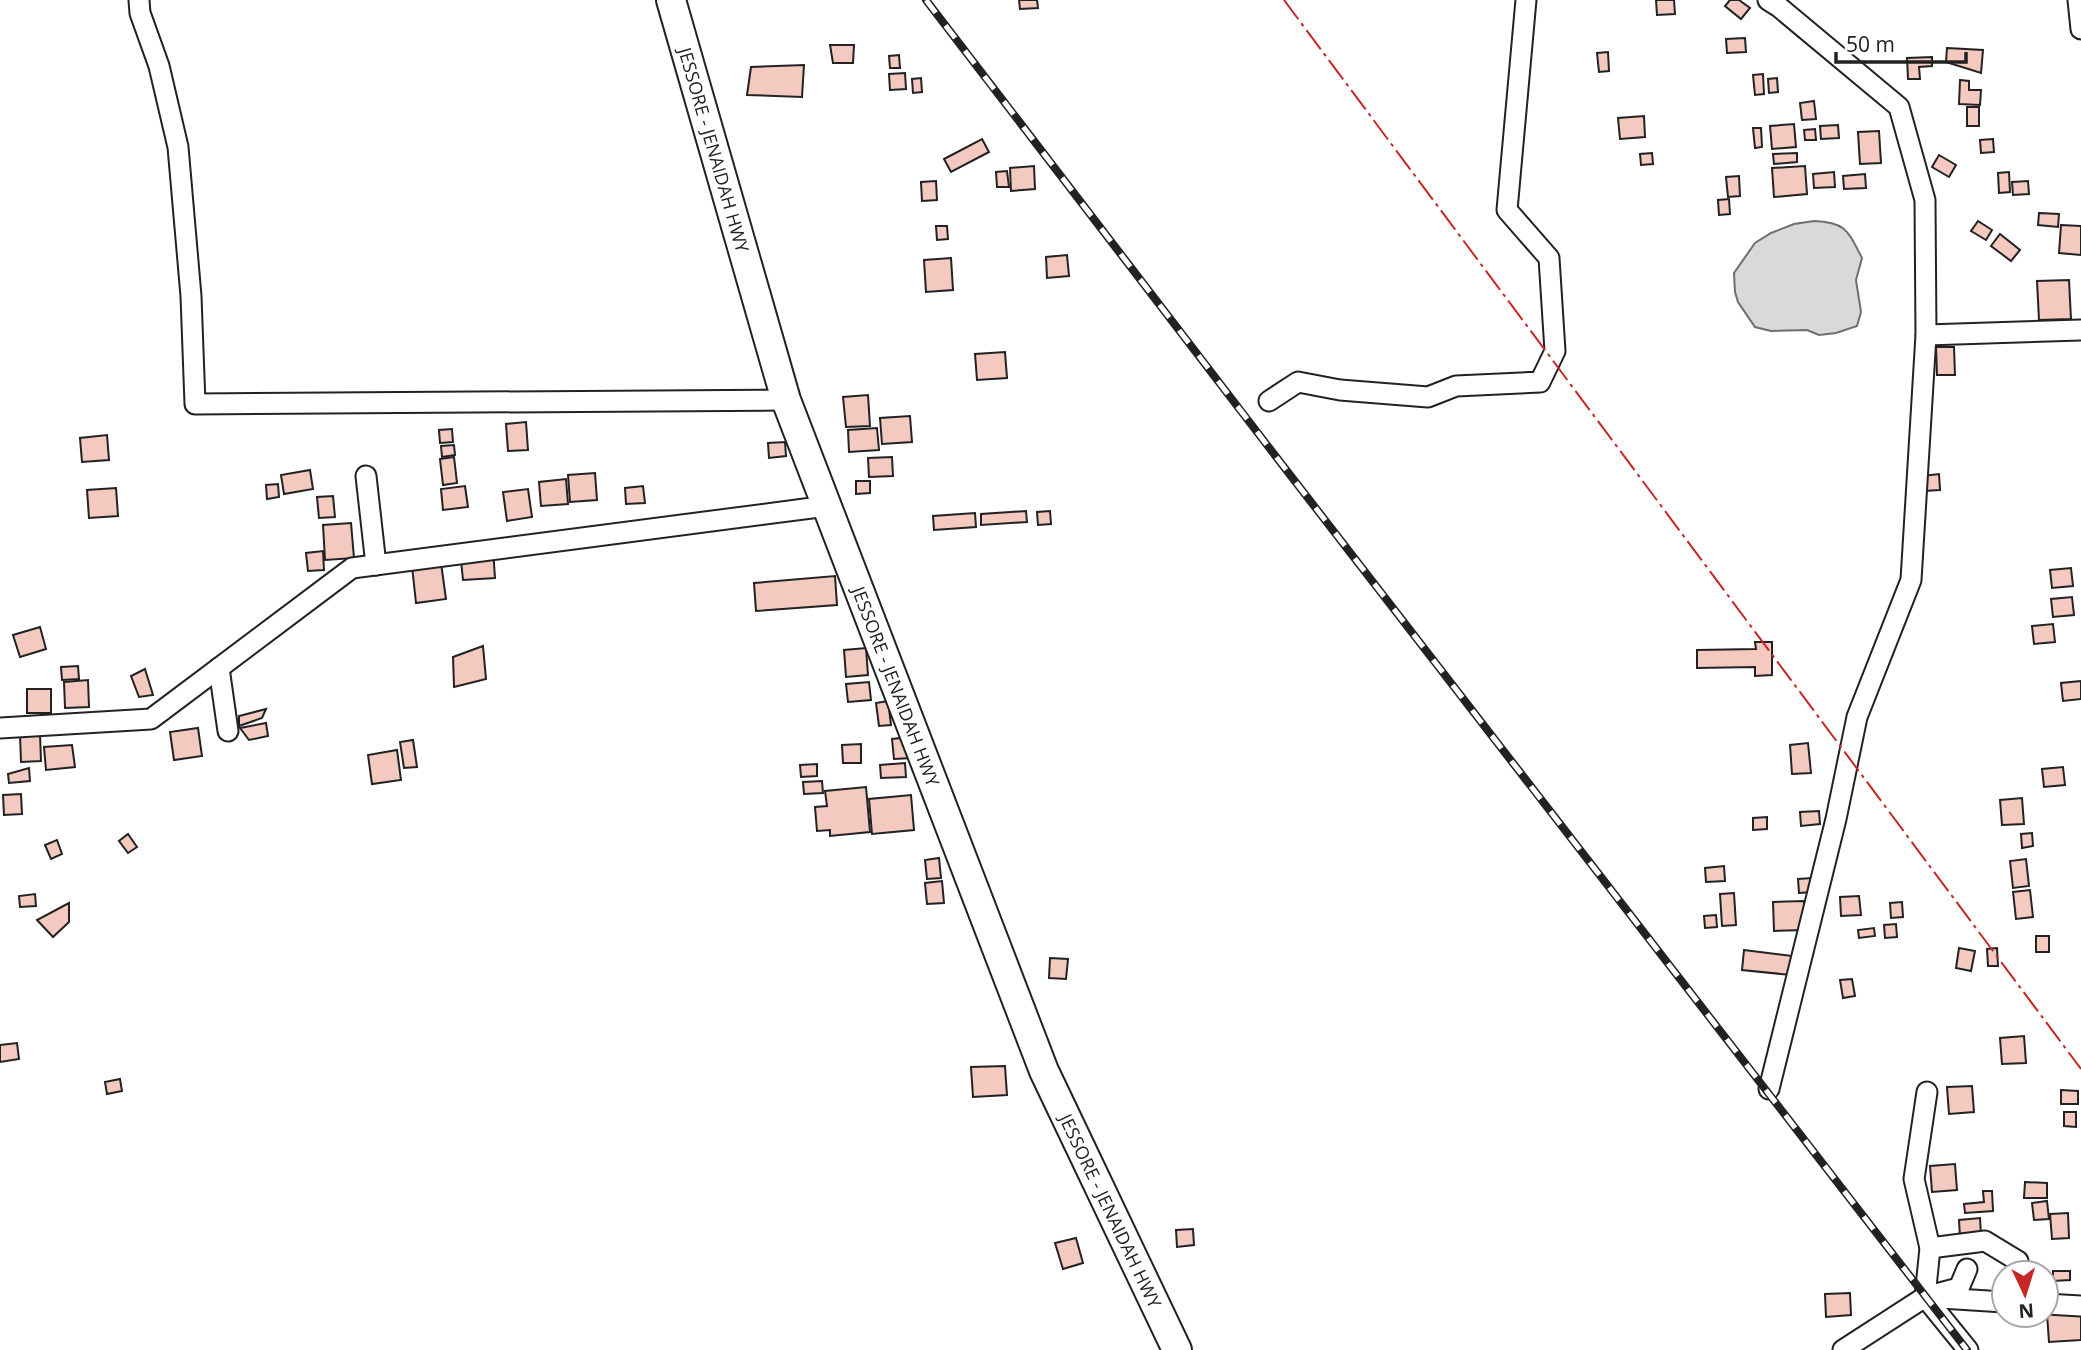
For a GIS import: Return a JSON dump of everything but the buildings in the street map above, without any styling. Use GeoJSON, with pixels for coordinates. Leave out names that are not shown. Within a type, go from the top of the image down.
{"type":"FeatureCollection","features":[{"type":"Feature","properties":{"kind":"highway","name":"JESSORE - JENAIDAH HWY"},"geometry":{"type":"LineString","coordinates":[[671,0],[786,400],[1044,1071],[1177,1350]]}},
{"type":"Feature","properties":{"kind":"street"},"geometry":{"type":"LineString","coordinates":[[139,0],[140,13],[159,66],[178,146],[191,296],[195,404],[786,400]]}},
{"type":"Feature","properties":{"kind":"street"},"geometry":{"type":"LineString","coordinates":[[1269,401],[1298,382],[1340,390],[1429,397],[1456,386],[1540,382],[1555,351],[1549,258],[1507,210],[1526,0]]}},
{"type":"Feature","properties":{"kind":"street"},"geometry":{"type":"LineString","coordinates":[[2077,0],[2081,29]]}},
{"type":"Feature","properties":{"kind":"street"},"geometry":{"type":"LineString","coordinates":[[1769,1088],[1836,819],[1857,717],[1911,580],[1926,335],[1925,200],[1899,107],[1775,2]]}},
{"type":"Feature","properties":{"kind":"street"},"geometry":{"type":"LineString","coordinates":[[1926,335],[2081,330]]}},
{"type":"Feature","properties":{"kind":"street"},"geometry":{"type":"LineString","coordinates":[[366,476],[376,565]]}},
{"type":"Feature","properties":{"kind":"street"},"geometry":{"type":"LineString","coordinates":[[0,728],[151,719],[352,568],[827,506]]}},
{"type":"Feature","properties":{"kind":"street"},"geometry":{"type":"LineString","coordinates":[[219,668],[228,731]]}},
{"type":"Feature","properties":{"kind":"street"},"geometry":{"type":"LineString","coordinates":[[1927,1092],[1914,1179],[1930,1248],[1925,1297],[1968,1350]]}},
{"type":"Feature","properties":{"kind":"street"},"geometry":{"type":"LineString","coordinates":[[1930,1248],[1985,1241],[2015,1259]]}},
{"type":"Feature","properties":{"kind":"street"},"geometry":{"type":"LineString","coordinates":[[1843,1350],[1925,1297],[1959,1288],[1967,1269]]}},
{"type":"Feature","properties":{"kind":"street"},"geometry":{"type":"LineString","coordinates":[[1925,1297],[1990,1300]]}},
{"type":"Feature","properties":{"kind":"street"},"geometry":{"type":"LineString","coordinates":[[2060,1305],[2081,1306]]}},
{"type":"Feature","properties":{"kind":"shaded area"},"geometry":{"type":"Polygon","coordinates":[[[1814,221],[1840,226],[1849,235],[1862,258],[1856,280],[1861,312],[1857,326],[1819,335],[1807,330],[1771,331],[1755,327],[1738,302],[1734,273],[1755,243],[1794,224],[1814,221]]]}},
{"type":"Feature","properties":{"kind":"railway"},"geometry":{"type":"LineString","coordinates":[[926,0],[1967,1350]]}},
{"type":"Feature","properties":{"kind":"power"},"geometry":{"type":"LineString","coordinates":[[1284,0],[2081,1069]]}}]}
